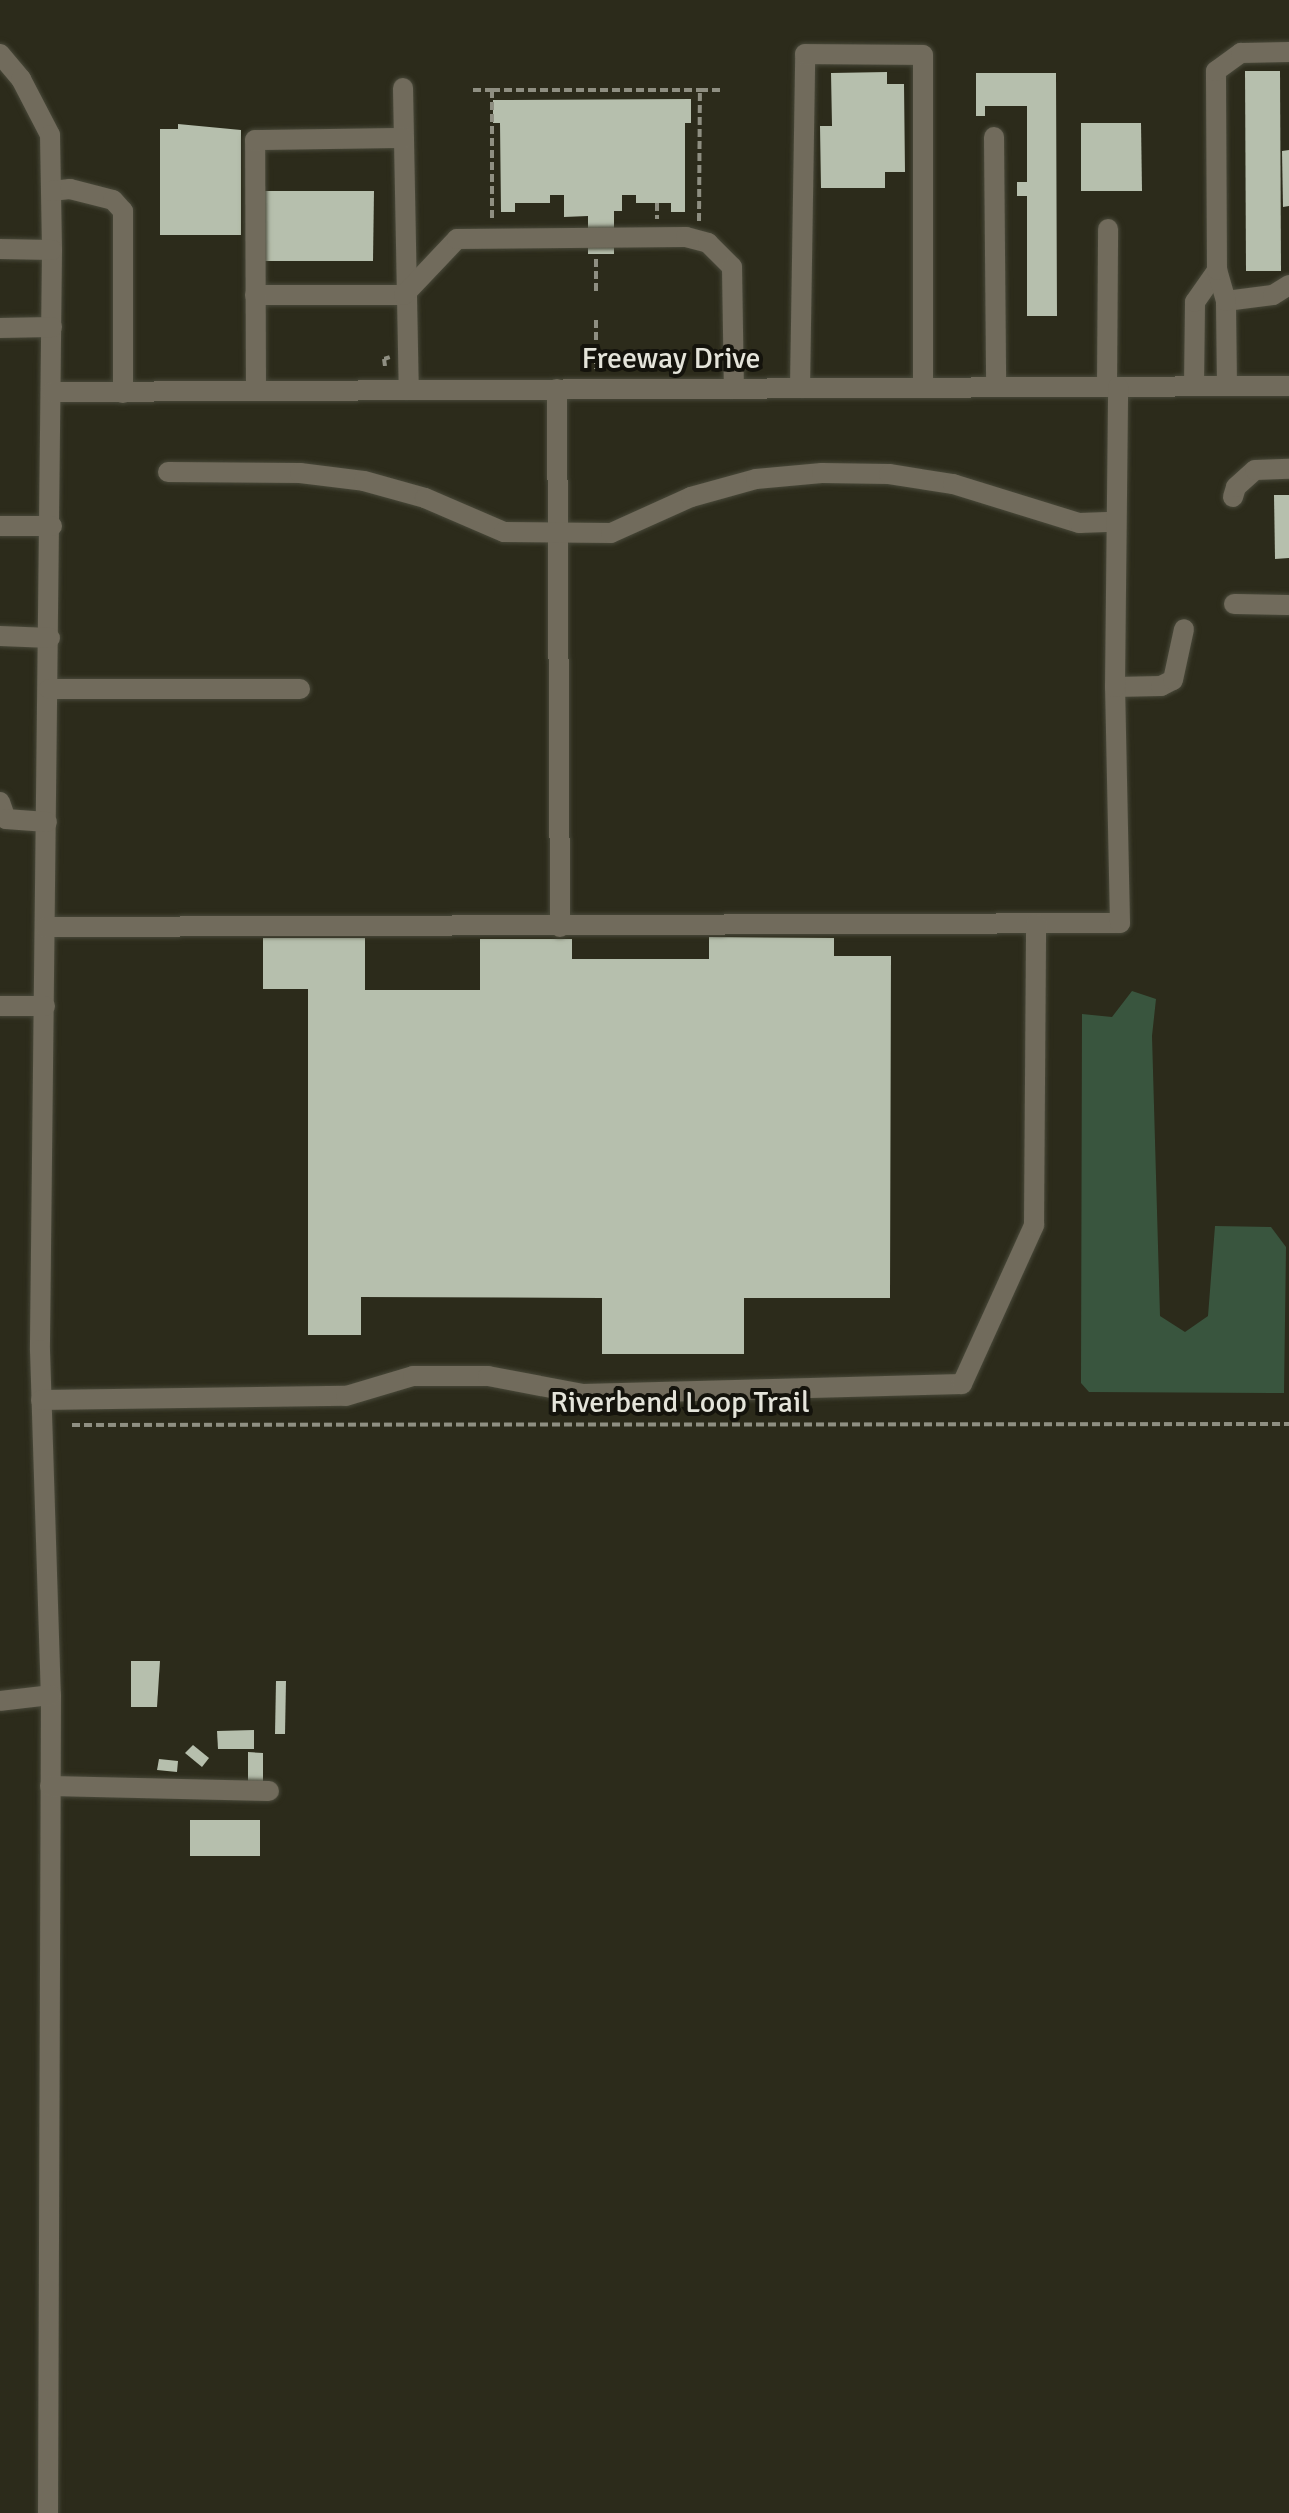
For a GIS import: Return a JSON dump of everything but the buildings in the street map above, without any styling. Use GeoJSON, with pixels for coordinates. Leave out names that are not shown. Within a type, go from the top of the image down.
{"type":"FeatureCollection","features":[{"type":"Feature","properties":{"kind":"street"},"geometry":{"type":"LineString","coordinates":[[1227,386],[1226,301],[1217,270],[1216,71],[1241,53],[1289,52]]}},
{"type":"Feature","properties":{"kind":"street"},"geometry":{"type":"LineString","coordinates":[[0,54],[21,79],[50,135],[52,526],[41,1400],[51,1695],[48,2513]]}},
{"type":"Feature","properties":{"kind":"street"},"geometry":{"type":"LineString","coordinates":[[800,388],[805,54],[923,55],[923,388]]}},
{"type":"Feature","properties":{"kind":"street"},"geometry":{"type":"LineString","coordinates":[[403,88],[404,295],[409,390]]}},
{"type":"Feature","properties":{"kind":"street"},"geometry":{"type":"LineString","coordinates":[[994,137],[996,387]]}},
{"type":"Feature","properties":{"kind":"street"},"geometry":{"type":"LineString","coordinates":[[256,391],[255,140],[404,138]]}},
{"type":"Feature","properties":{"kind":"street"},"geometry":{"type":"LineString","coordinates":[[51,191],[70,189],[113,200],[123,211],[123,393]]}},
{"type":"Feature","properties":{"kind":"street"},"geometry":{"type":"LineString","coordinates":[[45,927],[1120,923],[1108,229]]}},
{"type":"Feature","properties":{"kind":"street"},"geometry":{"type":"LineString","coordinates":[[255,295],[404,295],[457,239],[686,237],[708,243],[732,267],[734,389]]}},
{"type":"Feature","properties":{"kind":"street"},"geometry":{"type":"LineString","coordinates":[[0,249],[52,250]]}},
{"type":"Feature","properties":{"kind":"street"},"geometry":{"type":"LineString","coordinates":[[1194,386],[1195,302],[1217,270]]}},
{"type":"Feature","properties":{"kind":"street"},"geometry":{"type":"LineString","coordinates":[[1226,301],[1273,295],[1289,285]]}},
{"type":"Feature","properties":{"kind":"street"},"geometry":{"type":"LineString","coordinates":[[0,328],[52,327]]}},
{"type":"Feature","properties":{"kind":"street","name":"Freeway Drive"},"geometry":{"type":"LineString","coordinates":[[52,392],[1289,386]]}},
{"type":"Feature","properties":{"kind":"street"},"geometry":{"type":"LineString","coordinates":[[557,389],[560,927]]}},
{"type":"Feature","properties":{"kind":"street"},"geometry":{"type":"LineString","coordinates":[[1233,497],[1236,487],[1255,470],[1289,469]]}},
{"type":"Feature","properties":{"kind":"street"},"geometry":{"type":"LineString","coordinates":[[168,472],[300,473],[364,481],[425,498],[504,532],[611,533],[691,497],[756,479],[822,473],[953,484],[1079,523],[1114,522]]}},
{"type":"Feature","properties":{"kind":"street"},"geometry":{"type":"LineString","coordinates":[[0,526],[52,526]]}},
{"type":"Feature","properties":{"kind":"street"},"geometry":{"type":"LineString","coordinates":[[1234,604],[1289,605]]}},
{"type":"Feature","properties":{"kind":"street"},"geometry":{"type":"LineString","coordinates":[[1115,687],[1161,686],[1173,680],[1184,629]]}},
{"type":"Feature","properties":{"kind":"street"},"geometry":{"type":"LineString","coordinates":[[4,642],[50,638]]}},
{"type":"Feature","properties":{"kind":"street"},"geometry":{"type":"LineString","coordinates":[[49,689],[300,689]]}},
{"type":"Feature","properties":{"kind":"street"},"geometry":{"type":"LineString","coordinates":[[2,814],[47,822]]}},
{"type":"Feature","properties":{"kind":"street"},"geometry":{"type":"LineString","coordinates":[[41,1400],[346,1396],[413,1376],[488,1376],[583,1394],[962,1384],[1034,1225],[1036,924]]}},
{"type":"Feature","properties":{"kind":"street"},"geometry":{"type":"LineString","coordinates":[[0,1024],[6,1006],[45,1006]]}},
{"type":"Feature","properties":{"kind":"street"},"geometry":{"type":"LineString","coordinates":[[0,1701],[51,1695]]}},
{"type":"Feature","properties":{"kind":"street"},"geometry":{"type":"LineString","coordinates":[[50,1786],[269,1791]]}},
{"type":"Feature","properties":{"kind":"path"},"geometry":{"type":"LineString","coordinates":[[473,90],[720,90]]}},
{"type":"Feature","properties":{"kind":"path"},"geometry":{"type":"LineString","coordinates":[[492,90],[492,223]]}},
{"type":"Feature","properties":{"kind":"path"},"geometry":{"type":"LineString","coordinates":[[687,221],[699,223],[700,90]]}},
{"type":"Feature","properties":{"kind":"path"},"geometry":{"type":"LineString","coordinates":[[657,203],[657,221]]}},
{"type":"Feature","properties":{"kind":"path"},"geometry":{"type":"LineString","coordinates":[[642,221],[672,221]]}},
{"type":"Feature","properties":{"kind":"path"},"geometry":{"type":"LineString","coordinates":[[482,223],[507,223]]}},
{"type":"Feature","properties":{"kind":"path"},"geometry":{"type":"LineString","coordinates":[[596,250],[596,292]]}},
{"type":"Feature","properties":{"kind":"path"},"geometry":{"type":"LineString","coordinates":[[596,320],[596,369]]}},
{"type":"Feature","properties":{"kind":"path","name":"Riverbend Loop Trail"},"geometry":{"type":"LineString","coordinates":[[72,1425],[1289,1424]]}},
{"type":"Feature","properties":{"kind":"shaded area"},"geometry":{"type":"Polygon","coordinates":[[[1132,991],[1156,999],[1152,1036],[1160,1316],[1185,1332],[1208,1316],[1215,1226],[1271,1227],[1286,1247],[1284,1393],[1089,1392],[1081,1383],[1082,1014],[1112,1017],[1132,991]]]}}]}
